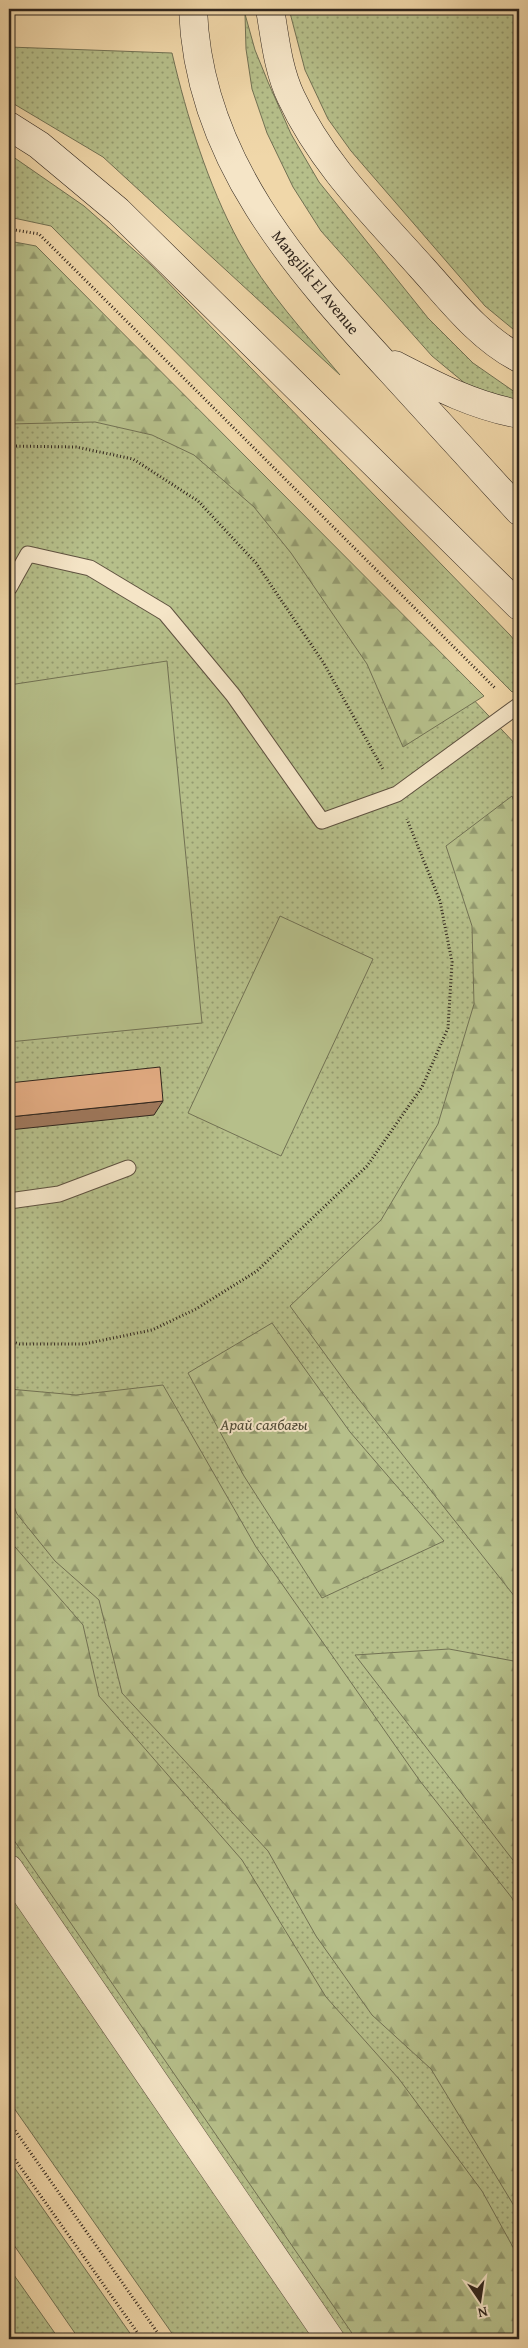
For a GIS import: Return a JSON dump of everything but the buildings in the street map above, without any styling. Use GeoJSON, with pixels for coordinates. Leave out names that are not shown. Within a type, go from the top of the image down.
{"type":"FeatureCollection","features":[{"type":"Feature","properties":{"kind":"main road","name":"Mangilik El Avenue"},"geometry":{"type":"LineString","coordinates":[[193,9],[201,76],[219,132],[248,191],[278,239],[324,297],[519,511]]}},
{"type":"Feature","properties":{"kind":"main road"},"geometry":{"type":"LineString","coordinates":[[270,9],[278,57],[290,95],[311,137],[340,177],[476,327],[519,358]]}},
{"type":"Feature","properties":{"kind":"main road"},"geometry":{"type":"LineString","coordinates":[[9,126],[39,144],[118,211],[519,606]]}},
{"type":"Feature","properties":{"kind":"main road"},"geometry":{"type":"LineString","coordinates":[[376,355],[449,394],[496,410],[519,414]]}},
{"type":"Feature","properties":{"kind":"main road"},"geometry":{"type":"LineString","coordinates":[[9,1869],[330,2339]]}},
{"type":"Feature","properties":{"kind":"lane"},"geometry":{"type":"LineString","coordinates":[[9,588],[28,554],[90,568],[165,613],[233,695],[322,821],[397,794],[517,706]]}},
{"type":"Feature","properties":{"kind":"lane"},"geometry":{"type":"LineString","coordinates":[[9,1202],[59,1194],[128,1168]]}},
{"type":"Feature","properties":{"kind":"path"},"geometry":{"type":"LineString","coordinates":[[9,229],[39,234],[517,706]]}},
{"type":"Feature","properties":{"kind":"path"},"geometry":{"type":"LineString","coordinates":[[9,446],[76,447],[133,459],[198,501],[256,564],[323,662],[397,794],[440,901],[452,962],[448,1028],[422,1087],[366,1166],[257,1271],[196,1309],[152,1330],[84,1344],[20,1344],[9,1342]]}},
{"type":"Feature","properties":{"kind":"path"},"geometry":{"type":"LineString","coordinates":[[9,2122],[162,2339]]}},
{"type":"Feature","properties":{"kind":"path"},"geometry":{"type":"LineString","coordinates":[[9,2150],[142,2339]]}},
{"type":"Feature","properties":{"kind":"green space"},"geometry":{"type":"Polygon","coordinates":[[[289,9],[519,9],[519,334],[485,306],[351,151],[328,119],[305,70],[289,9]]]}},
{"type":"Feature","properties":{"kind":"green space"},"geometry":{"type":"Polygon","coordinates":[[[245,14],[255,50],[268,82],[291,134],[319,182],[428,318],[473,363],[519,395],[519,406],[467,385],[432,356],[321,231],[293,187],[267,133],[252,89],[246,49],[245,14]]]}},
{"type":"Feature","properties":{"kind":"green space"},"geometry":{"type":"Polygon","coordinates":[[[9,47],[172,53],[184,102],[208,174],[239,242],[261,278],[340,375],[103,157],[9,101],[9,47]]]}},
{"type":"Feature","properties":{"kind":"green space"},"geometry":{"type":"Polygon","coordinates":[[[9,154],[84,206],[151,265],[510,635],[519,646],[519,689],[512,692],[51,226],[9,217],[9,154]]]}},
{"type":"Feature","properties":{"kind":"green space","name":"Арай саябағы"},"geometry":{"type":"Polygon","coordinates":[[[9,241],[323,540],[519,748],[519,2339],[176,2339],[9,2101],[9,241]]]}},
{"type":"Feature","properties":{"kind":"green space"},"geometry":{"type":"Polygon","coordinates":[[[9,241],[36,246],[484,696],[403,747],[367,664],[291,553],[254,507],[194,455],[152,435],[95,422],[9,424],[9,241]]]}},
{"type":"Feature","properties":{"kind":"green space"},"geometry":{"type":"Polygon","coordinates":[[[167,661],[202,1023],[9,1042],[9,685],[167,661]]]}},
{"type":"Feature","properties":{"kind":"green space"},"geometry":{"type":"Polygon","coordinates":[[[512,796],[519,816],[519,1602],[349,1387],[290,1306],[381,1220],[438,1124],[474,1004],[472,926],[446,846],[512,796]]]}},
{"type":"Feature","properties":{"kind":"green space"},"geometry":{"type":"Polygon","coordinates":[[[280,916],[373,959],[281,1156],[188,1113],[280,916]]]}},
{"type":"Feature","properties":{"kind":"green space"},"geometry":{"type":"Polygon","coordinates":[[[272,1323],[350,1432],[444,1541],[322,1598],[244,1476],[188,1373],[272,1323]]]}},
{"type":"Feature","properties":{"kind":"green space"},"geometry":{"type":"Polygon","coordinates":[[[163,1385],[256,1547],[420,1781],[512,1898],[519,1913],[519,2214],[431,2069],[372,2015],[316,1936],[268,1851],[122,1693],[99,1600],[55,1561],[17,1514],[9,1494],[9,1389],[76,1395],[163,1385]]]}},
{"type":"Feature","properties":{"kind":"green space"},"geometry":{"type":"Polygon","coordinates":[[[9,1540],[83,1625],[99,1696],[242,1860],[326,1997],[399,2079],[482,2191],[519,2258],[519,2339],[356,2339],[9,1833],[9,1540]]]}},
{"type":"Feature","properties":{"kind":"green space"},"geometry":{"type":"Polygon","coordinates":[[[449,1649],[519,1662],[519,1868],[355,1655],[449,1649]]]}},
{"type":"Feature","properties":{"kind":"green space"},"geometry":{"type":"Polygon","coordinates":[[[9,2160],[134,2339],[79,2339],[9,2238],[9,2160]]]}},
{"type":"Feature","properties":{"kind":"green space"},"geometry":{"type":"Polygon","coordinates":[[[9,2268],[59,2339],[9,2339],[9,2268]]]}}]}
